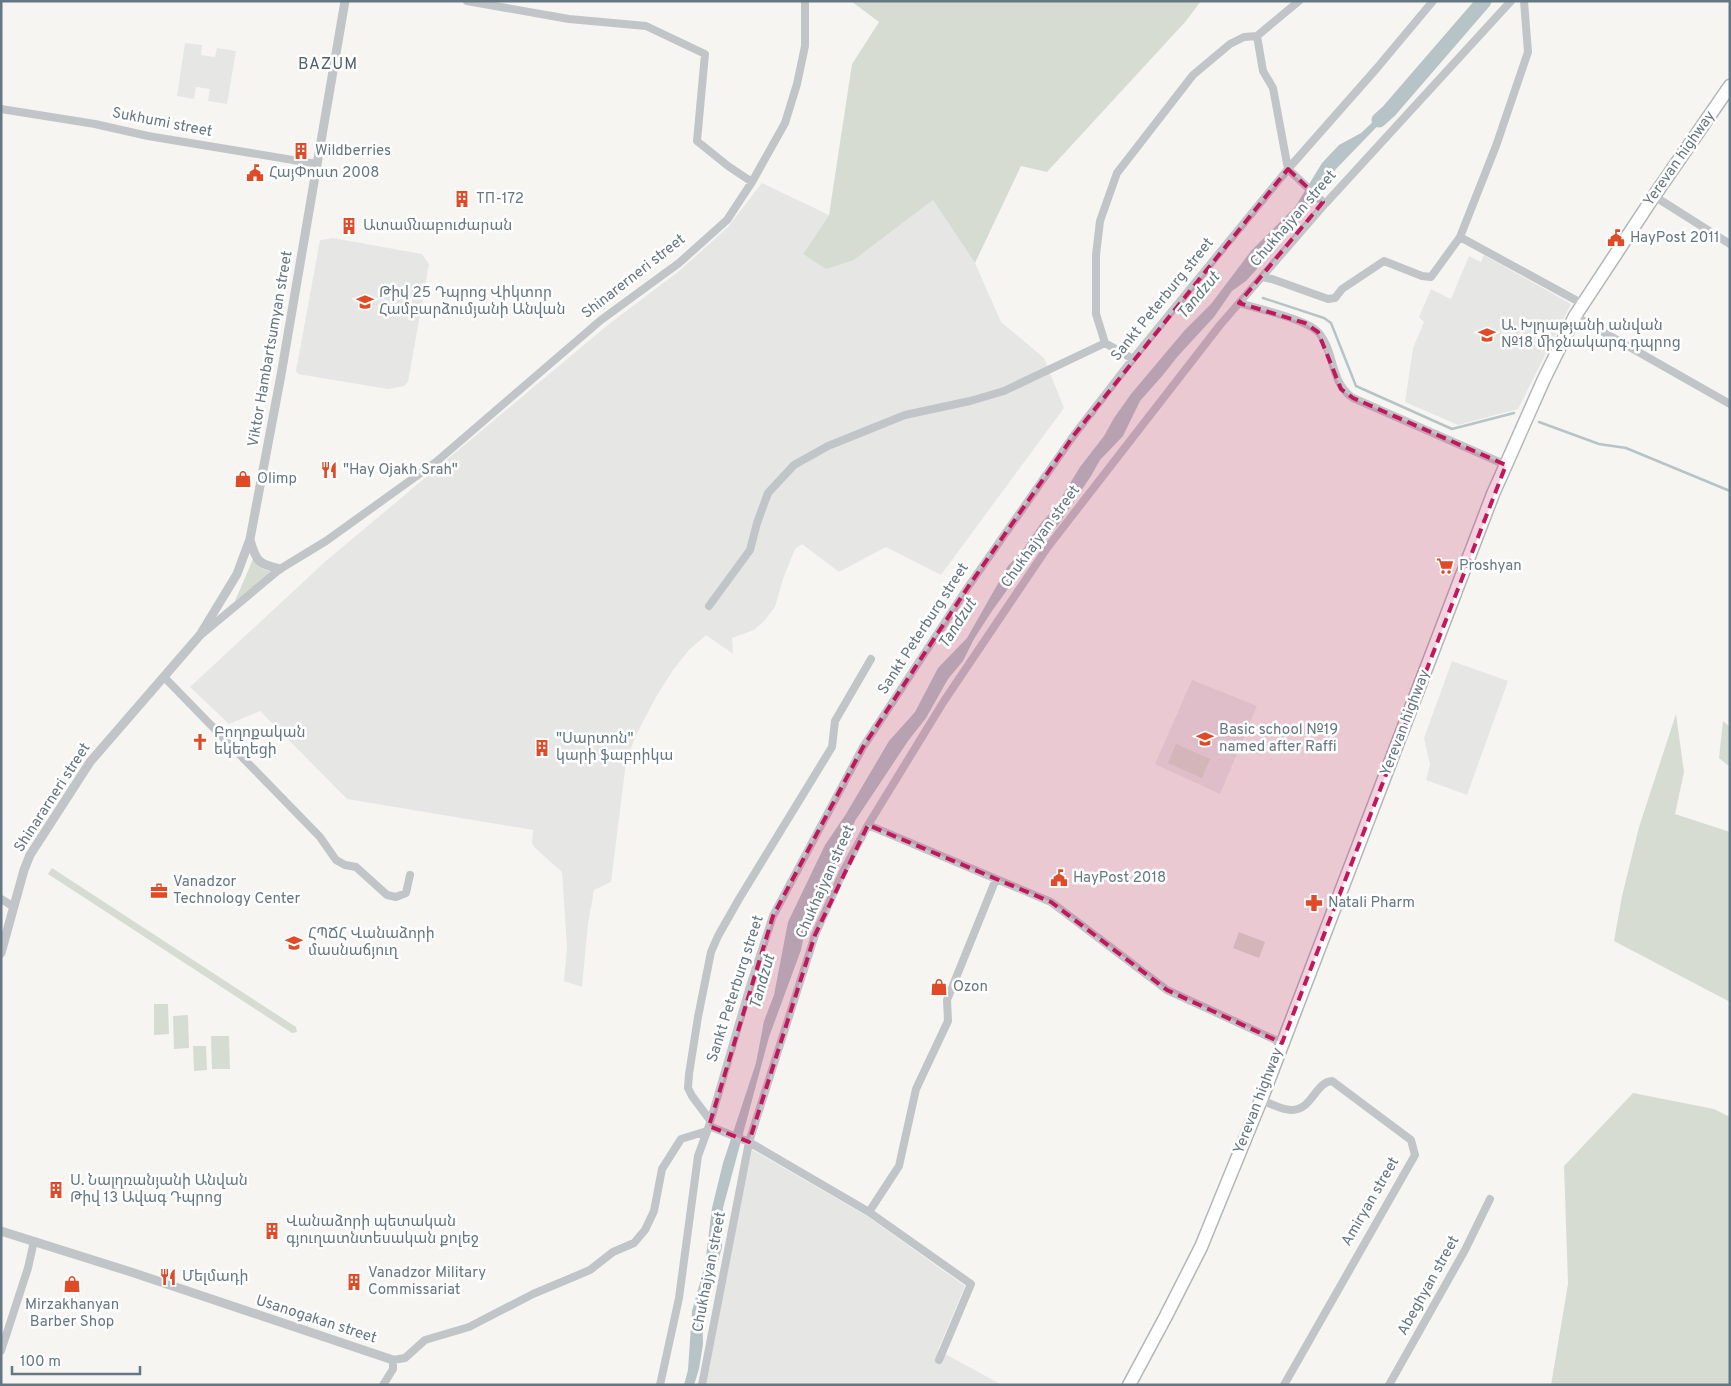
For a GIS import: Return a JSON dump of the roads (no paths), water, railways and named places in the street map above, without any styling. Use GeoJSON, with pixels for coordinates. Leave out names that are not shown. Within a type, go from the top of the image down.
{"type":"FeatureCollection","features":[{"type":"Feature","properties":{"kind":"highway","name":"Yerevan highway"},"geometry":{"type":"LineString","coordinates":[[1129,1385],[1201,1246],[1260,1100],[1493,494],[1544,379],[1575,316],[1654,196],[1730,86]]}},
{"type":"Feature","properties":{"kind":"street","name":"Viktor Hambartsumyan street"},"geometry":{"type":"LineString","coordinates":[[165,678],[200,635],[238,574],[250,539],[281,375],[345,1]]}},
{"type":"Feature","properties":{"kind":"street"},"geometry":{"type":"LineString","coordinates":[[467,1],[569,19],[646,26],[705,54],[697,141],[728,166],[752,182]]}},
{"type":"Feature","properties":{"kind":"street","name":"Shinarerneri street"},"geometry":{"type":"LineString","coordinates":[[200,635],[280,569],[326,541],[436,462],[600,320],[679,262],[727,220],[752,182],[785,123],[805,46],[805,1]]}},
{"type":"Feature","properties":{"kind":"street"},"geometry":{"type":"LineString","coordinates":[[1133,359],[1105,343],[1096,314],[1096,254],[1100,221],[1117,173],[1193,75],[1230,44],[1244,37],[1257,36],[1299,1]]}},
{"type":"Feature","properties":{"kind":"street","name":"Sankt Peterburg street"},"geometry":{"type":"LineString","coordinates":[[660,1385],[678,1298],[698,1156],[709,1126],[750,986],[773,916],[863,747],[973,579],[1074,435],[1133,359],[1288,169],[1433,1]]}},
{"type":"Feature","properties":{"kind":"street","name":"Chukhajyan street"},"geometry":{"type":"LineString","coordinates":[[702,1385],[746,1141],[815,935],[843,872],[868,825],[944,701],[1047,548],[1214,332],[1262,277],[1323,201],[1511,1]]}},
{"type":"Feature","properties":{"kind":"street"},"geometry":{"type":"LineString","coordinates":[[1262,277],[1328,298],[1335,298],[1342,289],[1384,261],[1422,276],[1431,277],[1460,237],[1496,146],[1528,52],[1524,1]]}},
{"type":"Feature","properties":{"kind":"street"},"geometry":{"type":"LineString","coordinates":[[1257,36],[1263,71],[1273,88],[1288,169],[1323,201]]}},
{"type":"Feature","properties":{"kind":"street","name":"Sukhumi street"},"geometry":{"type":"LineString","coordinates":[[1,109],[87,122],[148,136],[317,164]]}},
{"type":"Feature","properties":{"kind":"street"},"geometry":{"type":"LineString","coordinates":[[1654,196],[1730,244]]}},
{"type":"Feature","properties":{"kind":"street"},"geometry":{"type":"LineString","coordinates":[[1460,237],[1583,304]]}},
{"type":"Feature","properties":{"kind":"street"},"geometry":{"type":"LineString","coordinates":[[1239,303],[1305,323],[1318,332],[1323,340],[1341,389],[1353,398],[1506,465]]}},
{"type":"Feature","properties":{"kind":"street"},"geometry":{"type":"LineString","coordinates":[[1575,316],[1730,404]]}},
{"type":"Feature","properties":{"kind":"street"},"geometry":{"type":"LineString","coordinates":[[710,606],[750,550],[768,493],[794,465],[828,446],[905,415],[970,401],[1004,391],[1105,343]]}},
{"type":"Feature","properties":{"kind":"street"},"geometry":{"type":"LineString","coordinates":[[250,539],[255,556],[259,562],[265,566],[280,569]]}},
{"type":"Feature","properties":{"kind":"street"},"geometry":{"type":"LineString","coordinates":[[871,659],[835,721],[832,747],[739,899],[711,952],[696,1026],[688,1088],[709,1126],[746,1141],[869,1212],[971,1284],[939,1360]]}},
{"type":"Feature","properties":{"kind":"street"},"geometry":{"type":"LineString","coordinates":[[165,678],[320,837],[336,860],[345,865],[356,867],[387,895],[396,897],[406,893],[410,875]]}},
{"type":"Feature","properties":{"kind":"street","name":"Shinararneri street"},"geometry":{"type":"LineString","coordinates":[[1,952],[30,855],[90,762],[165,678]]}},
{"type":"Feature","properties":{"kind":"street"},"geometry":{"type":"LineString","coordinates":[[868,825],[1050,902],[1167,990],[1282,1043]]}},
{"type":"Feature","properties":{"kind":"street"},"geometry":{"type":"LineString","coordinates":[[869,1212],[899,1166],[916,1088],[948,1020],[946,1000],[996,879]]}},
{"type":"Feature","properties":{"kind":"street"},"geometry":{"type":"LineString","coordinates":[[1,899],[14,907]]}},
{"type":"Feature","properties":{"kind":"street","name":"Amiryan street"},"geometry":{"type":"LineString","coordinates":[[1260,1100],[1288,1110],[1298,1110],[1311,1101],[1323,1085],[1332,1081],[1411,1140],[1415,1155],[1284,1385]]}},
{"type":"Feature","properties":{"kind":"street"},"geometry":{"type":"LineString","coordinates":[[383,1385],[393,1369],[393,1360],[405,1358],[425,1340],[468,1327],[533,1294],[590,1270],[613,1252],[634,1243],[645,1230],[654,1211],[662,1169],[681,1139],[709,1126]]}},
{"type":"Feature","properties":{"kind":"street","name":"Abeghyan street"},"geometry":{"type":"LineString","coordinates":[[1389,1385],[1465,1250],[1490,1199]]}},
{"type":"Feature","properties":{"kind":"street","name":"Usanogakan street"},"geometry":{"type":"LineString","coordinates":[[1,1231],[393,1360]]}},
{"type":"Feature","properties":{"kind":"street"},"geometry":{"type":"LineString","coordinates":[[1,1351],[28,1268],[34,1241]]}},
{"type":"Feature","properties":{"kind":"waterway","name":"Tandzut"},"geometry":{"type":"LineString","coordinates":[[1379,120],[1389,111],[1484,1]]}},
{"type":"Feature","properties":{"kind":"waterway"},"geometry":{"type":"LineString","coordinates":[[1263,298],[1324,318],[1331,323],[1356,386],[1452,429],[1514,413]]}},
{"type":"Feature","properties":{"kind":"waterway"},"geometry":{"type":"LineString","coordinates":[[1539,422],[1599,444],[1626,448],[1730,491]]}},
{"type":"Feature","properties":{"kind":"place","name":"Wildberries"},"geometry":{"type":"Point","coordinates":[301,151]}},
{"type":"Feature","properties":{"kind":"place","name":"ՀայՓոստ 2008"},"geometry":{"type":"Point","coordinates":[255,173]}},
{"type":"Feature","properties":{"kind":"place","name":"ТП-172"},"geometry":{"type":"Point","coordinates":[462,199]}},
{"type":"Feature","properties":{"kind":"place","name":"Ատամնաբուժարան"},"geometry":{"type":"Point","coordinates":[349,226]}},
{"type":"Feature","properties":{"kind":"place","name":"HayPost 2011"},"geometry":{"type":"Point","coordinates":[1616,238]}},
{"type":"Feature","properties":{"kind":"place","name":"Թիվ 25 Դպրոց Վիկտոր Համբարձումյանի Անվան"},"geometry":{"type":"Point","coordinates":[365,302]}},
{"type":"Feature","properties":{"kind":"place","name":"Ա. Խլղաթյանի անվան №18 միջնակարգ դպրոց"},"geometry":{"type":"Point","coordinates":[1487,335]}},
{"type":"Feature","properties":{"kind":"place","name":"\"Hay Ojakh Srah\""},"geometry":{"type":"Point","coordinates":[329,470]}},
{"type":"Feature","properties":{"kind":"place","name":"Olimp"},"geometry":{"type":"Point","coordinates":[243,479]}},
{"type":"Feature","properties":{"kind":"place","name":"Proshyan"},"geometry":{"type":"Point","coordinates":[1445,566]}},
{"type":"Feature","properties":{"kind":"place","name":"Basic school №19 named after Raffi"},"geometry":{"type":"Point","coordinates":[1205,739]}},
{"type":"Feature","properties":{"kind":"place","name":"Բողոքական եկեղեցի"},"geometry":{"type":"Point","coordinates":[200,742]}},
{"type":"Feature","properties":{"kind":"place","name":"\"Սարտոն\" կարի ֆաբրիկա"},"geometry":{"type":"Point","coordinates":[542,748]}},
{"type":"Feature","properties":{"kind":"place","name":"HayPost 2018"},"geometry":{"type":"Point","coordinates":[1059,878]}},
{"type":"Feature","properties":{"kind":"place","name":"Vanadzor Technology Center"},"geometry":{"type":"Point","coordinates":[159,891]}},
{"type":"Feature","properties":{"kind":"place","name":"Natali Pharm"},"geometry":{"type":"Point","coordinates":[1314,903]}},
{"type":"Feature","properties":{"kind":"place","name":"ՀՊՃՀ Վանաձորի մասնաճյուղ"},"geometry":{"type":"Point","coordinates":[294,943]}},
{"type":"Feature","properties":{"kind":"place","name":"Ozon"},"geometry":{"type":"Point","coordinates":[939,987]}},
{"type":"Feature","properties":{"kind":"place","name":"Ս. Նալղռանյանի Անվան Թիվ 13 Ավագ Դպրոց"},"geometry":{"type":"Point","coordinates":[56,1190]}},
{"type":"Feature","properties":{"kind":"place","name":"Վանաձորի պետական գյուղատնտեսական քոլեջ"},"geometry":{"type":"Point","coordinates":[272,1231]}},
{"type":"Feature","properties":{"kind":"place","name":"Մելմադի"},"geometry":{"type":"Point","coordinates":[168,1277]}},
{"type":"Feature","properties":{"kind":"place","name":"Vanadzor Military Commissariat"},"geometry":{"type":"Point","coordinates":[354,1282]}},
{"type":"Feature","properties":{"kind":"place","name":"Mirzakhanyan Barber Shop"},"geometry":{"type":"Point","coordinates":[72,1284]}},
{"type":"Feature","properties":{"kind":"district","name":"BAZUM"},"geometry":{"type":"Point","coordinates":[328,65]}}]}
